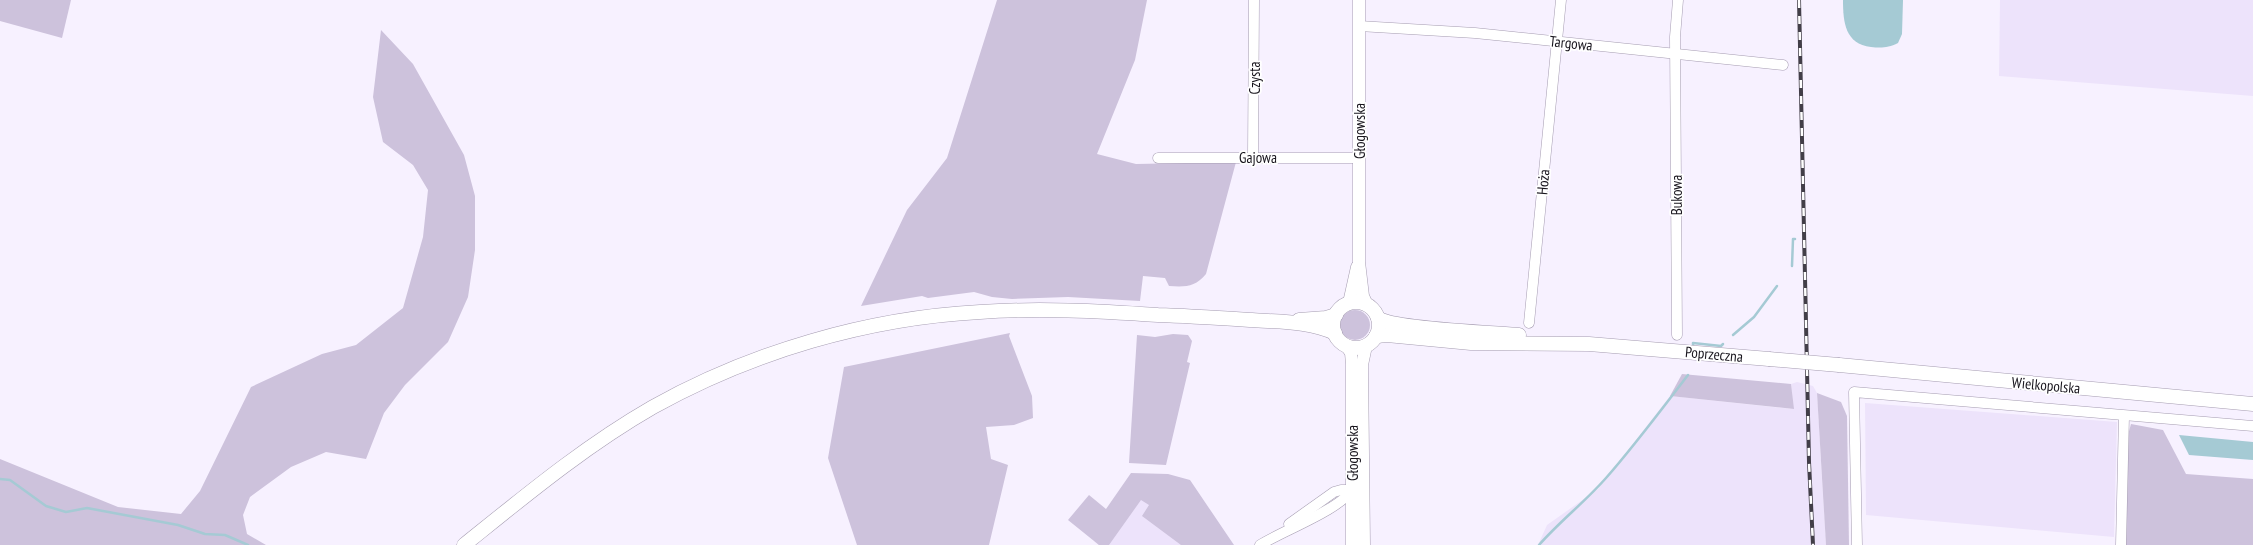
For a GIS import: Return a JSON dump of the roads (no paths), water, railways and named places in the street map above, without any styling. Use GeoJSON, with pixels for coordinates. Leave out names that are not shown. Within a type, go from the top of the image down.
{"type":"FeatureCollection","features":[{"type":"Feature","properties":{"kind":"main road"},"geometry":{"type":"LineString","coordinates":[[1355,302],[1367,304],[1374,310],[1378,318],[1379,328],[1371,341],[1359,347],[1346,345],[1335,333],[1333,324],[1336,314],[1349,303],[1355,302]]}},
{"type":"Feature","properties":{"kind":"main road"},"geometry":{"type":"LineString","coordinates":[[464,545],[572,459],[654,407],[746,364],[788,348],[826,337],[902,321],[946,315],[1006,310],[1079,310],[1286,321],[1326,318],[1336,314]]}},
{"type":"Feature","properties":{"kind":"main road","name":"Poprzeczna"},"geometry":{"type":"LineString","coordinates":[[1378,318],[1385,322],[1412,326],[1546,336],[1589,344]]}},
{"type":"Feature","properties":{"kind":"main road"},"geometry":{"type":"LineString","coordinates":[[1286,321],[1335,333]]}},
{"type":"Feature","properties":{"kind":"main road","name":"Poprzeczna"},"geometry":{"type":"LineString","coordinates":[[1371,341],[1387,335],[1471,343],[1589,344],[1839,365]]}},
{"type":"Feature","properties":{"kind":"main road","name":"Wielkopolska"},"geometry":{"type":"LineString","coordinates":[[1839,365],[2253,404]]}},
{"type":"Feature","properties":{"kind":"street","name":"Czysta"},"geometry":{"type":"LineString","coordinates":[[1253,157],[1254,0]]}},
{"type":"Feature","properties":{"kind":"street","name":"Głogowska"},"geometry":{"type":"LineString","coordinates":[[1359,0],[1359,262],[1363,296],[1367,304]]}},
{"type":"Feature","properties":{"kind":"street","name":"Hoża"},"geometry":{"type":"LineString","coordinates":[[1529,323],[1561,0]]}},
{"type":"Feature","properties":{"kind":"street","name":"Bukowa"},"geometry":{"type":"LineString","coordinates":[[1677,335],[1675,54],[1678,0]]}},
{"type":"Feature","properties":{"kind":"street","name":"Targowa"},"geometry":{"type":"LineString","coordinates":[[1359,26],[1475,33],[1783,65]]}},
{"type":"Feature","properties":{"kind":"street","name":"Gajowa"},"geometry":{"type":"LineString","coordinates":[[1158,158],[1359,158]]}},
{"type":"Feature","properties":{"kind":"street","name":"Głogowska"},"geometry":{"type":"LineString","coordinates":[[1349,303],[1359,262]]}},
{"type":"Feature","properties":{"kind":"street","name":"Głogowska"},"geometry":{"type":"LineString","coordinates":[[1357,490],[1362,365],[1371,341]]}},
{"type":"Feature","properties":{"kind":"street","name":"Głogowska"},"geometry":{"type":"LineString","coordinates":[[1346,345],[1352,358],[1357,490]]}},
{"type":"Feature","properties":{"kind":"street"},"geometry":{"type":"LineString","coordinates":[[1857,545],[1854,392],[2253,426]]}},
{"type":"Feature","properties":{"kind":"street"},"geometry":{"type":"LineString","coordinates":[[2121,545],[2124,416]]}},
{"type":"Feature","properties":{"kind":"street"},"geometry":{"type":"LineString","coordinates":[[1279,533],[1338,505],[1357,490]]}},
{"type":"Feature","properties":{"kind":"street"},"geometry":{"type":"LineString","coordinates":[[1352,545],[1352,515],[1357,490]]}},
{"type":"Feature","properties":{"kind":"street"},"geometry":{"type":"LineString","coordinates":[[1260,545],[1279,533],[1334,492],[1357,490]]}},
{"type":"Feature","properties":{"kind":"street"},"geometry":{"type":"LineString","coordinates":[[1357,490],[1364,545]]}},
{"type":"Feature","properties":{"kind":"street"},"geometry":{"type":"LineString","coordinates":[[1338,505],[1345,508],[1352,515]]}},
{"type":"Feature","properties":{"kind":"water"},"geometry":{"type":"Polygon","coordinates":[[[1843,0],[1903,0],[1902,34],[1898,43],[1888,47],[1878,48],[1862,45],[1856,41],[1847,31],[1843,0]]]}},
{"type":"Feature","properties":{"kind":"water"},"geometry":{"type":"Polygon","coordinates":[[[2179,435],[2253,442],[2253,460],[2189,455],[2179,435]]]}},
{"type":"Feature","properties":{"kind":"waterway"},"geometry":{"type":"LineString","coordinates":[[1792,266],[1793,239],[1795,239]]}},
{"type":"Feature","properties":{"kind":"waterway"},"geometry":{"type":"LineString","coordinates":[[1733,335],[1754,317],[1777,286]]}},
{"type":"Feature","properties":{"kind":"waterway"},"geometry":{"type":"LineString","coordinates":[[1693,345],[1693,343],[1721,346],[1723,344]]}},
{"type":"Feature","properties":{"kind":"waterway"},"geometry":{"type":"LineString","coordinates":[[1539,545],[1606,478],[1638,440],[1688,375]]}},
{"type":"Feature","properties":{"kind":"waterway"},"geometry":{"type":"LineString","coordinates":[[0,479],[10,480],[46,506],[66,512],[87,508],[178,525],[205,534],[225,535],[248,545]]}},
{"type":"Feature","properties":{"kind":"railway"},"geometry":{"type":"LineString","coordinates":[[1799,0],[1809,462],[1813,545]]}}]}
